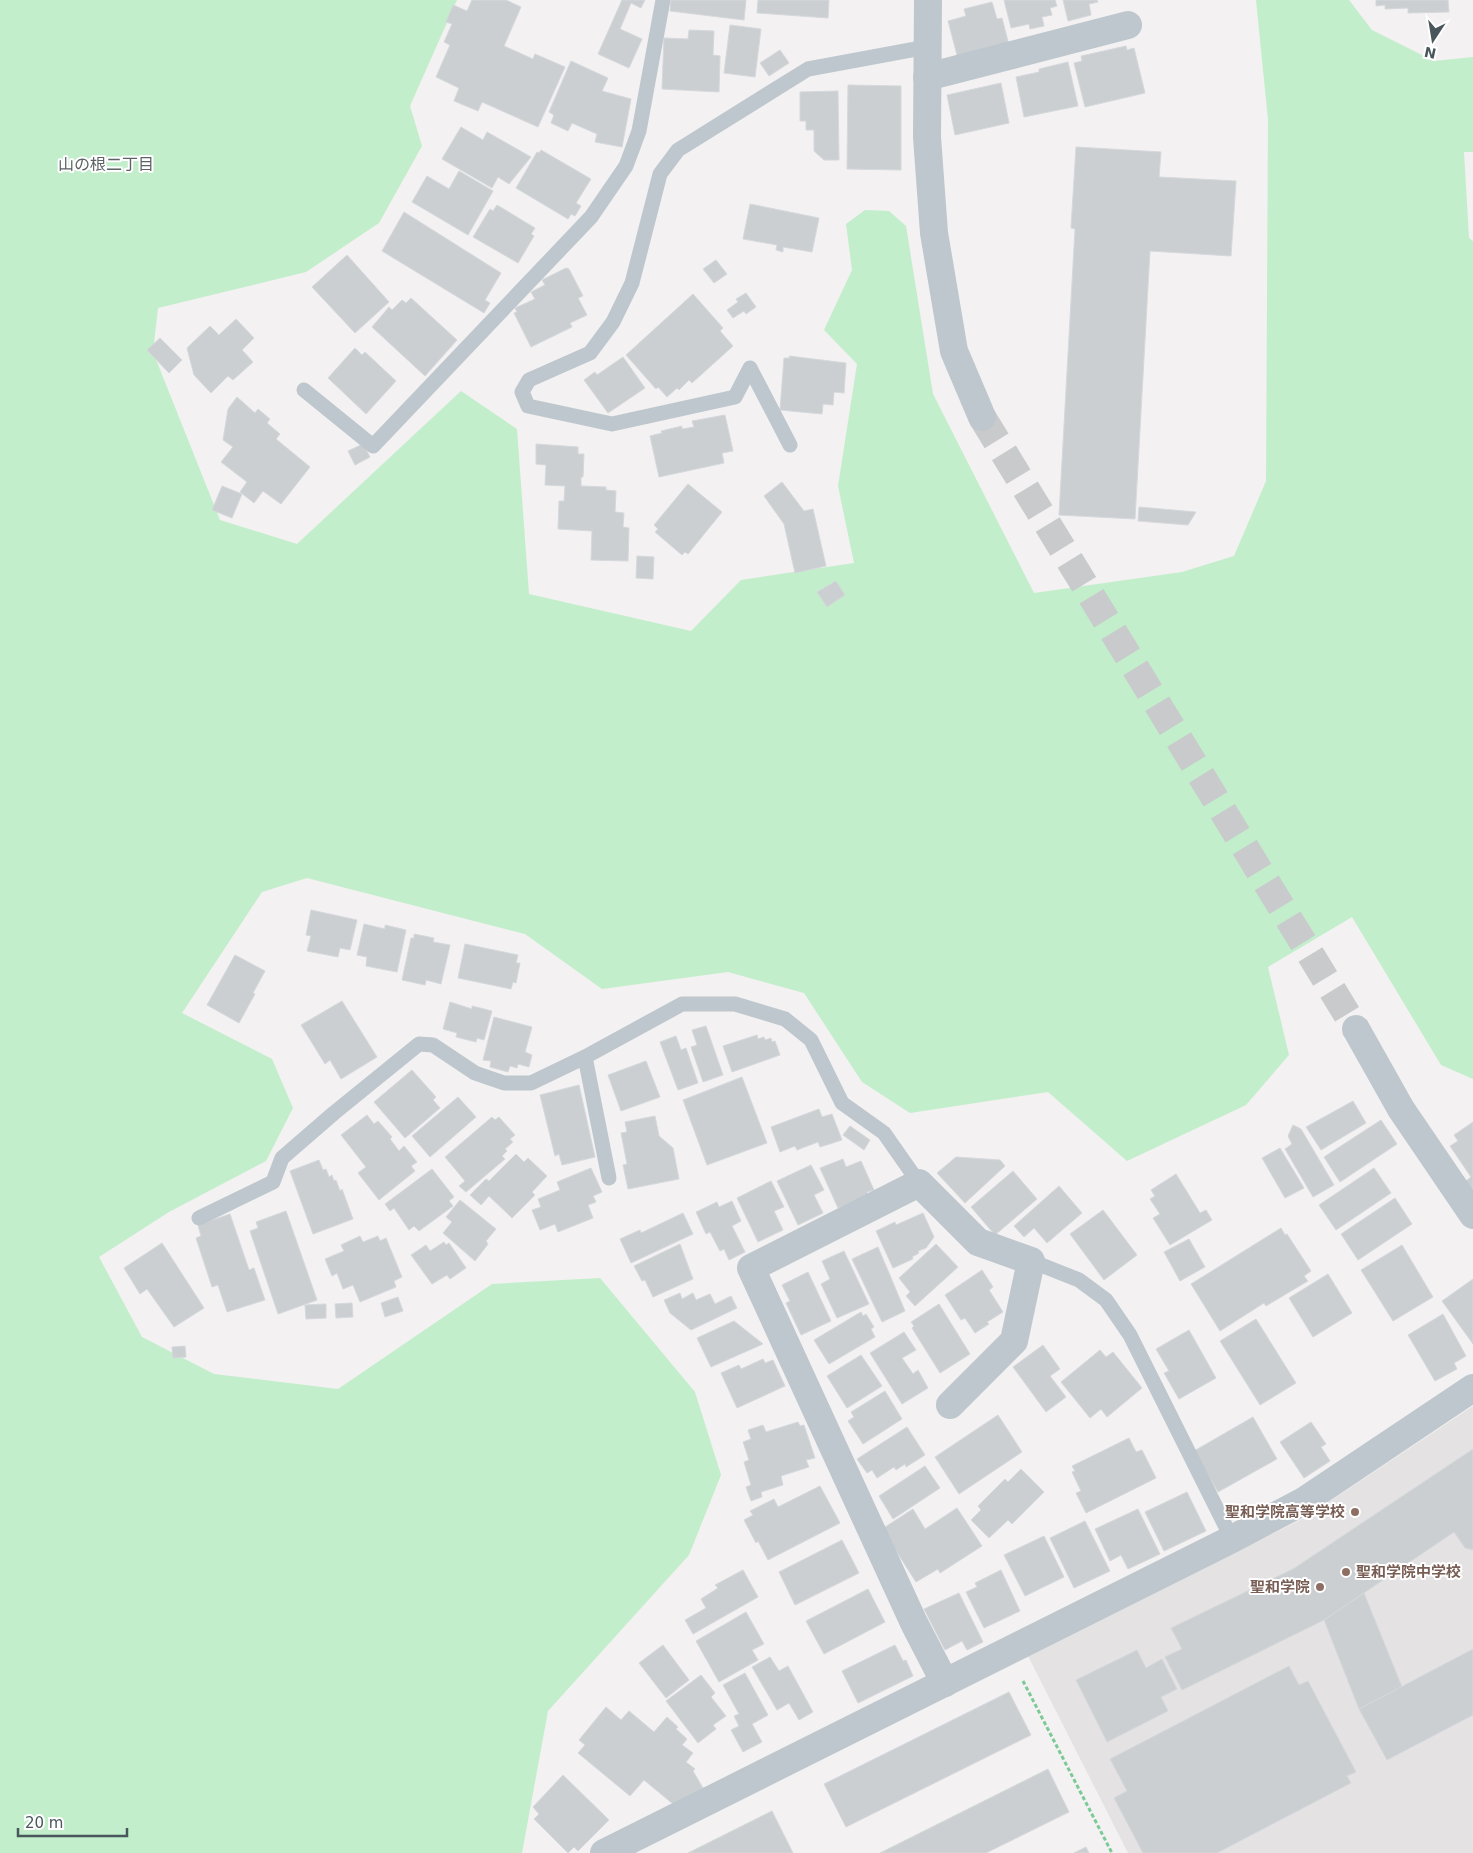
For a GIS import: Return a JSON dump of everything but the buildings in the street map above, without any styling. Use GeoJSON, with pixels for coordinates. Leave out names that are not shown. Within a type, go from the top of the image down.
{"type":"FeatureCollection","features":[{"type":"Feature","properties":{"kind":"street"},"geometry":{"type":"LineString","coordinates":[[928,0],[927,138],[934,233],[954,351],[982,417]]}},
{"type":"Feature","properties":{"kind":"street"},"geometry":{"type":"LineString","coordinates":[[927,77],[1128,25]]}},
{"type":"Feature","properties":{"kind":"street"},"geometry":{"type":"LineString","coordinates":[[1356,1029],[1401,1109],[1473,1215]]}},
{"type":"Feature","properties":{"kind":"street"},"geometry":{"type":"LineString","coordinates":[[945,1683],[914,1623],[752,1268],[919,1183],[978,1242],[1032,1261],[1014,1341],[950,1404]]}},
{"type":"Feature","properties":{"kind":"street"},"geometry":{"type":"LineString","coordinates":[[604,1853],[1232,1539],[1304,1501],[1473,1388]]}},
{"type":"Feature","properties":{"kind":"lane"},"geometry":{"type":"LineString","coordinates":[[304,390],[374,446],[591,217],[626,166],[639,131],[663,0]]}},
{"type":"Feature","properties":{"kind":"lane"},"geometry":{"type":"LineString","coordinates":[[790,445],[750,368],[735,397],[612,424],[528,406],[522,392],[529,380],[590,353],[614,322],[632,283],[660,174],[678,150],[808,69],[927,47]]}},
{"type":"Feature","properties":{"kind":"lane"},"geometry":{"type":"LineString","coordinates":[[199,1218],[273,1182],[282,1158],[419,1044],[433,1045],[475,1073],[504,1083],[532,1083],[585,1057],[682,1004],[735,1004],[784,1019],[812,1040],[842,1103],[884,1133],[919,1183]]}},
{"type":"Feature","properties":{"kind":"lane"},"geometry":{"type":"LineString","coordinates":[[585,1057],[609,1178]]}},
{"type":"Feature","properties":{"kind":"lane"},"geometry":{"type":"LineString","coordinates":[[1032,1261],[1079,1280],[1106,1300],[1130,1335],[1232,1539]]}},
{"type":"Feature","properties":{"kind":"path"},"geometry":{"type":"LineString","coordinates":[[1008,1651],[1112,1853]]}},
{"type":"Feature","properties":{"kind":"shaded area","name":"聖和学院"},"geometry":{"type":"Polygon","coordinates":[[[1473,1406],[1473,1853],[1128,1853],[1028,1656],[1306,1517],[1473,1406]]]}},
{"type":"Feature","properties":{"kind":"green space"},"geometry":{"type":"Polygon","coordinates":[[[0,0],[457,0],[410,106],[422,146],[379,223],[306,272],[158,308],[153,352],[220,520],[297,544],[461,391],[517,429],[529,594],[691,631],[741,580],[854,563],[838,486],[857,364],[824,330],[852,270],[846,224],[865,210],[889,211],[906,226],[933,394],[1034,593],[1182,572],[1234,556],[1266,481],[1268,120],[1256,0],[1349,0],[1372,30],[1434,61],[1473,57],[1473,152],[1464,152],[1469,238],[1473,241],[1473,1079],[1441,1065],[1352,917],[1268,967],[1289,1055],[1246,1105],[1127,1161],[1048,1092],[910,1113],[862,1082],[804,993],[728,972],[602,989],[525,934],[307,878],[262,892],[182,1013],[272,1059],[293,1108],[266,1161],[169,1212],[99,1257],[142,1337],[214,1374],[338,1389],[492,1284],[600,1278],[695,1392],[721,1475],[689,1555],[548,1711],[522,1853],[0,1853],[0,0]]]}},
{"type":"Feature","properties":{"kind":"tunnel"},"geometry":{"type":"LineString","coordinates":[[982,417],[1356,1029]]}},
{"type":"Feature","properties":{"kind":"place","name":"聖和学院高等学校"},"geometry":{"type":"Point","coordinates":[1355,1512]}},
{"type":"Feature","properties":{"kind":"place","name":"聖和学院中学校"},"geometry":{"type":"Point","coordinates":[1346,1572]}},
{"type":"Feature","properties":{"kind":"place","name":"聖和学院"},"geometry":{"type":"Point","coordinates":[1320,1587]}},
{"type":"Feature","properties":{"kind":"district","name":"山の根二丁目"},"geometry":{"type":"Point","coordinates":[106,164]}}]}
